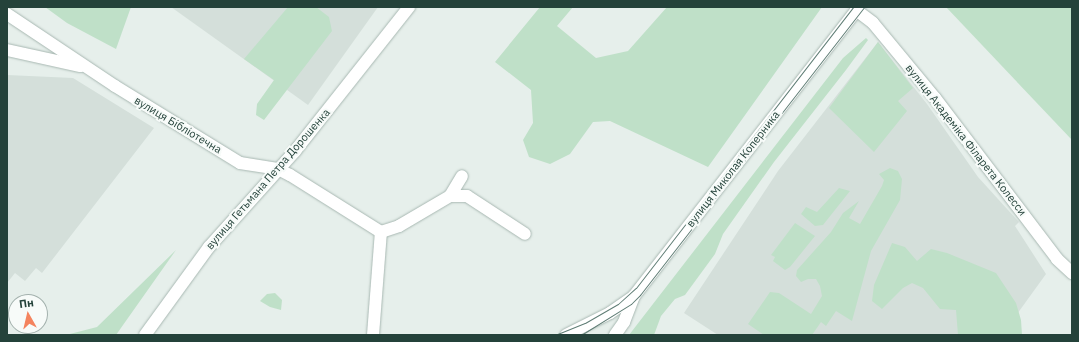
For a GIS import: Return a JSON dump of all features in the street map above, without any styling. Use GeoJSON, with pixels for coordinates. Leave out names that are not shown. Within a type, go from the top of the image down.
{"type":"FeatureCollection","features":[{"type":"Feature","properties":{"kind":"street","name":"вулиця Гетьмана Петра Дорошенка"},"geometry":{"type":"LineString","coordinates":[[145,335],[209,247],[295,151],[408,7]]}},
{"type":"Feature","properties":{"kind":"street","name":"вулиця Академіка Філарета Колесси"},"geometry":{"type":"LineString","coordinates":[[858,8],[873,23],[930,92],[1057,259],[1072,273]]}},
{"type":"Feature","properties":{"kind":"street","name":"вулиця Миколая Коперника"},"geometry":{"type":"LineString","coordinates":[[615,335],[624,322],[634,296],[858,8]]}},
{"type":"Feature","properties":{"kind":"street","name":"вулиця Бібліотечна"},"geometry":{"type":"LineString","coordinates":[[7,14],[85,67],[240,163],[278,169]]}},
{"type":"Feature","properties":{"kind":"street","name":"вулиця Бібліотечна"},"geometry":{"type":"LineString","coordinates":[[7,50],[85,67]]}},
{"type":"Feature","properties":{"kind":"street"},"geometry":{"type":"LineString","coordinates":[[278,169],[381,232],[399,226],[450,196],[462,176]]}},
{"type":"Feature","properties":{"kind":"street"},"geometry":{"type":"LineString","coordinates":[[450,196],[467,196],[525,234]]}},
{"type":"Feature","properties":{"kind":"street"},"geometry":{"type":"LineString","coordinates":[[372,335],[381,232]]}},
{"type":"Feature","properties":{"kind":"street"},"geometry":{"type":"LineString","coordinates":[[566,335],[610,313],[634,296]]}},
{"type":"Feature","properties":{"kind":"shaded area"},"geometry":{"type":"Polygon","coordinates":[[[171,7],[378,7],[308,105],[171,7]]]}},
{"type":"Feature","properties":{"kind":"shaded area"},"geometry":{"type":"Polygon","coordinates":[[[878,42],[927,104],[978,177],[1019,222],[1015,226],[1046,274],[1002,335],[718,335],[684,313],[778,171],[878,42]]]}},
{"type":"Feature","properties":{"kind":"shaded area"},"geometry":{"type":"Polygon","coordinates":[[[7,75],[73,78],[154,128],[42,273],[36,268],[25,281],[15,273],[7,283],[7,75]]]}},
{"type":"Feature","properties":{"kind":"green space"},"geometry":{"type":"Polygon","coordinates":[[[45,7],[131,7],[116,49],[67,23],[45,7]]]}},
{"type":"Feature","properties":{"kind":"green space"},"geometry":{"type":"Polygon","coordinates":[[[288,7],[316,7],[329,17],[332,31],[264,120],[256,115],[257,104],[274,80],[244,59],[288,7]]]}},
{"type":"Feature","properties":{"kind":"green space"},"geometry":{"type":"Polygon","coordinates":[[[540,7],[573,7],[557,26],[596,58],[628,51],[667,7],[822,7],[708,167],[610,121],[593,122],[570,154],[550,164],[529,157],[523,140],[533,123],[531,90],[495,62],[540,7]]]}},
{"type":"Feature","properties":{"kind":"green space"},"geometry":{"type":"Polygon","coordinates":[[[946,7],[1072,7],[1072,140],[946,7]]]}},
{"type":"Feature","properties":{"kind":"green space"},"geometry":{"type":"Polygon","coordinates":[[[866,38],[868,40],[774,162],[723,234],[715,254],[685,295],[675,299],[661,316],[654,335],[629,335],[843,58],[866,38]]]}},
{"type":"Feature","properties":{"kind":"green space"},"geometry":{"type":"Polygon","coordinates":[[[878,42],[913,88],[898,101],[907,111],[874,152],[829,108],[878,42]]]}},
{"type":"Feature","properties":{"kind":"green space"},"geometry":{"type":"Polygon","coordinates":[[[890,168],[898,171],[902,179],[900,200],[871,251],[852,321],[836,311],[826,326],[821,322],[812,335],[764,335],[748,324],[770,292],[779,293],[811,314],[822,296],[820,286],[816,279],[808,279],[801,282],[796,276],[797,270],[831,232],[843,213],[859,201],[849,218],[860,224],[882,186],[884,180],[879,174],[890,168]]]}},
{"type":"Feature","properties":{"kind":"green space"},"geometry":{"type":"Polygon","coordinates":[[[839,188],[850,191],[823,225],[815,226],[801,214],[806,207],[817,212],[839,188]]]}},
{"type":"Feature","properties":{"kind":"green space"},"geometry":{"type":"Polygon","coordinates":[[[795,223],[815,236],[790,267],[785,270],[773,261],[775,257],[771,255],[795,223]]]}},
{"type":"Feature","properties":{"kind":"green space"},"geometry":{"type":"Polygon","coordinates":[[[892,243],[905,247],[917,261],[931,249],[947,253],[996,273],[1016,303],[1021,320],[1022,335],[958,335],[956,310],[940,309],[923,288],[912,283],[903,288],[882,309],[872,301],[874,285],[892,243]]]}},
{"type":"Feature","properties":{"kind":"green space"},"geometry":{"type":"Polygon","coordinates":[[[176,250],[116,335],[66,335],[97,327],[176,250]]]}},
{"type":"Feature","properties":{"kind":"green space"},"geometry":{"type":"Polygon","coordinates":[[[275,293],[282,300],[281,310],[270,307],[260,301],[267,294],[275,293]]]}},
{"type":"Feature","properties":{"kind":"tram line"},"geometry":{"type":"LineString","coordinates":[[555,335],[585,323],[618,304],[636,288],[853,7]]}},
{"type":"Feature","properties":{"kind":"tram line"},"geometry":{"type":"LineString","coordinates":[[581,335],[631,304],[640,295],[864,7]]}},
{"type":"Feature","properties":{"kind":"tram line"},"geometry":{"type":"LineString","coordinates":[[307,335],[354,335]]}}]}
